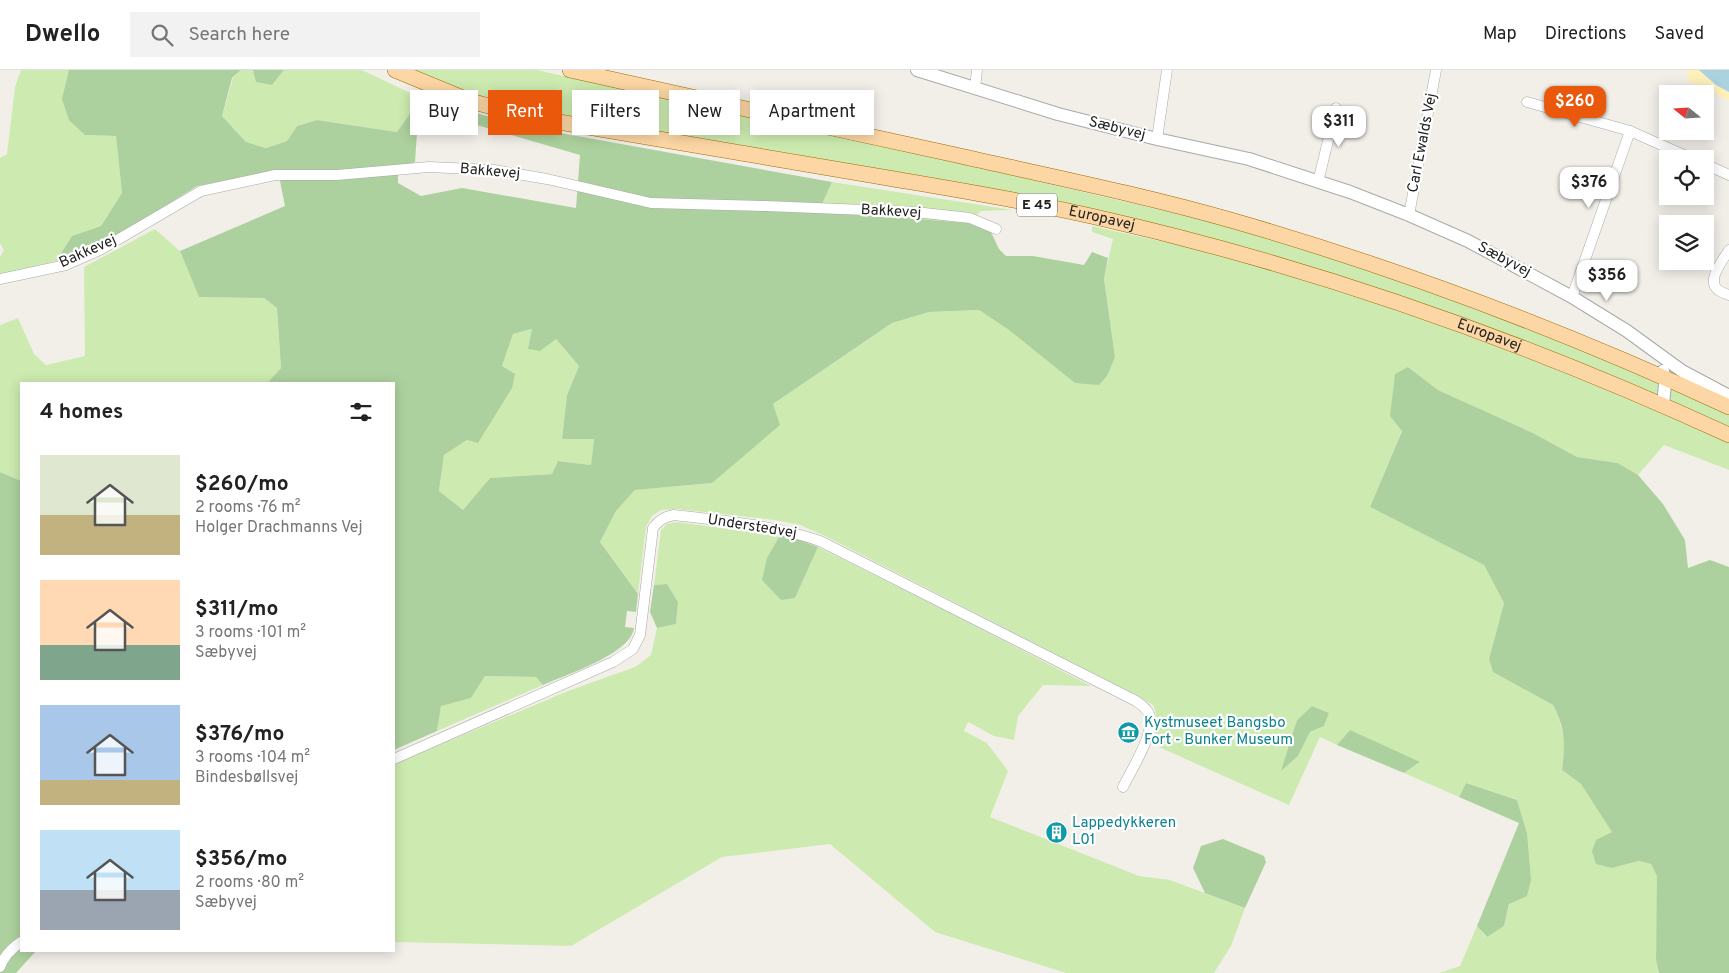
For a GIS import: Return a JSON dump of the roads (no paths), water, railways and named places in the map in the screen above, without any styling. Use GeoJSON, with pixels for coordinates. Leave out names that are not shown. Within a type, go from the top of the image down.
{"type":"FeatureCollection","features":[{"type":"Feature","properties":{"kind":"main road","name":"Europavej"},"geometry":{"type":"LineString","coordinates":[[395,70],[470,101],[530,117],[1006,198],[1091,216],[1223,249],[1354,288],[1456,323],[1663,405],[1729,435]]}},
{"type":"Feature","properties":{"kind":"main road","name":"Europavej"},"geometry":{"type":"LineString","coordinates":[[570,70],[1098,187],[1233,221],[1367,262],[1464,296],[1556,331],[1729,407]]}},
{"type":"Feature","properties":{"kind":"street","name":"Sæbyvej"},"geometry":{"type":"LineString","coordinates":[[917,70],[1058,114],[1157,139],[1249,159],[1409,215],[1468,241],[1572,296],[1626,331],[1677,368],[1729,396]]}},
{"type":"Feature","properties":{"kind":"street"},"geometry":{"type":"LineString","coordinates":[[975,88],[977,70]]}},
{"type":"Feature","properties":{"kind":"street"},"geometry":{"type":"LineString","coordinates":[[1157,139],[1167,70]]}},
{"type":"Feature","properties":{"kind":"street","name":"Carl Ewalds Vej"},"geometry":{"type":"LineString","coordinates":[[1409,215],[1436,70]]}},
{"type":"Feature","properties":{"kind":"street"},"geometry":{"type":"LineString","coordinates":[[1528,102],[1630,130],[1673,150]]}},
{"type":"Feature","properties":{"kind":"street"},"geometry":{"type":"LineString","coordinates":[[1318,182],[1336,108]]}},
{"type":"Feature","properties":{"kind":"street"},"geometry":{"type":"LineString","coordinates":[[1572,296],[1630,130]]}},
{"type":"Feature","properties":{"kind":"street","name":"Bakkevej"},"geometry":{"type":"LineString","coordinates":[[0,279],[66,265],[91,254],[201,191],[275,175],[337,175],[429,167],[494,170],[547,179],[651,203],[915,212],[970,218],[996,229]]}},
{"type":"Feature","properties":{"kind":"street"},"geometry":{"type":"LineString","coordinates":[[1714,168],[1729,175]]}},
{"type":"Feature","properties":{"kind":"street"},"geometry":{"type":"LineString","coordinates":[[1729,250],[1715,274],[1714,283],[1717,289],[1729,295]]}},
{"type":"Feature","properties":{"kind":"street","name":"Sæbyvej"},"geometry":{"type":"LineString","coordinates":[[1626,331],[1654,356],[1663,370],[1665,384],[1663,405]]}},
{"type":"Feature","properties":{"kind":"street","name":"Understedvej"},"geometry":{"type":"LineString","coordinates":[[395,759],[613,662],[633,649],[640,635],[653,528],[659,521],[674,515],[773,527],[820,541],[1136,701],[1147,710],[1150,718],[1150,728],[1144,747],[1122,787]]}},
{"type":"Feature","properties":{"kind":"street"},"geometry":{"type":"LineString","coordinates":[[0,967],[3,960],[20,943]]}},
{"type":"Feature","properties":{"kind":"water"},"geometry":{"type":"Polygon","coordinates":[[[1699,70],[1729,70],[1729,92],[1716,85],[1699,70]]]}},
{"type":"Feature","properties":{"kind":"place","name":"Kystmuseet Bangsbo Fort - Bunker Museum"},"geometry":{"type":"Point","coordinates":[1128,732]}},
{"type":"Feature","properties":{"kind":"place","name":"Lappedykkeren L01"},"geometry":{"type":"Point","coordinates":[1056,832]}}]}
